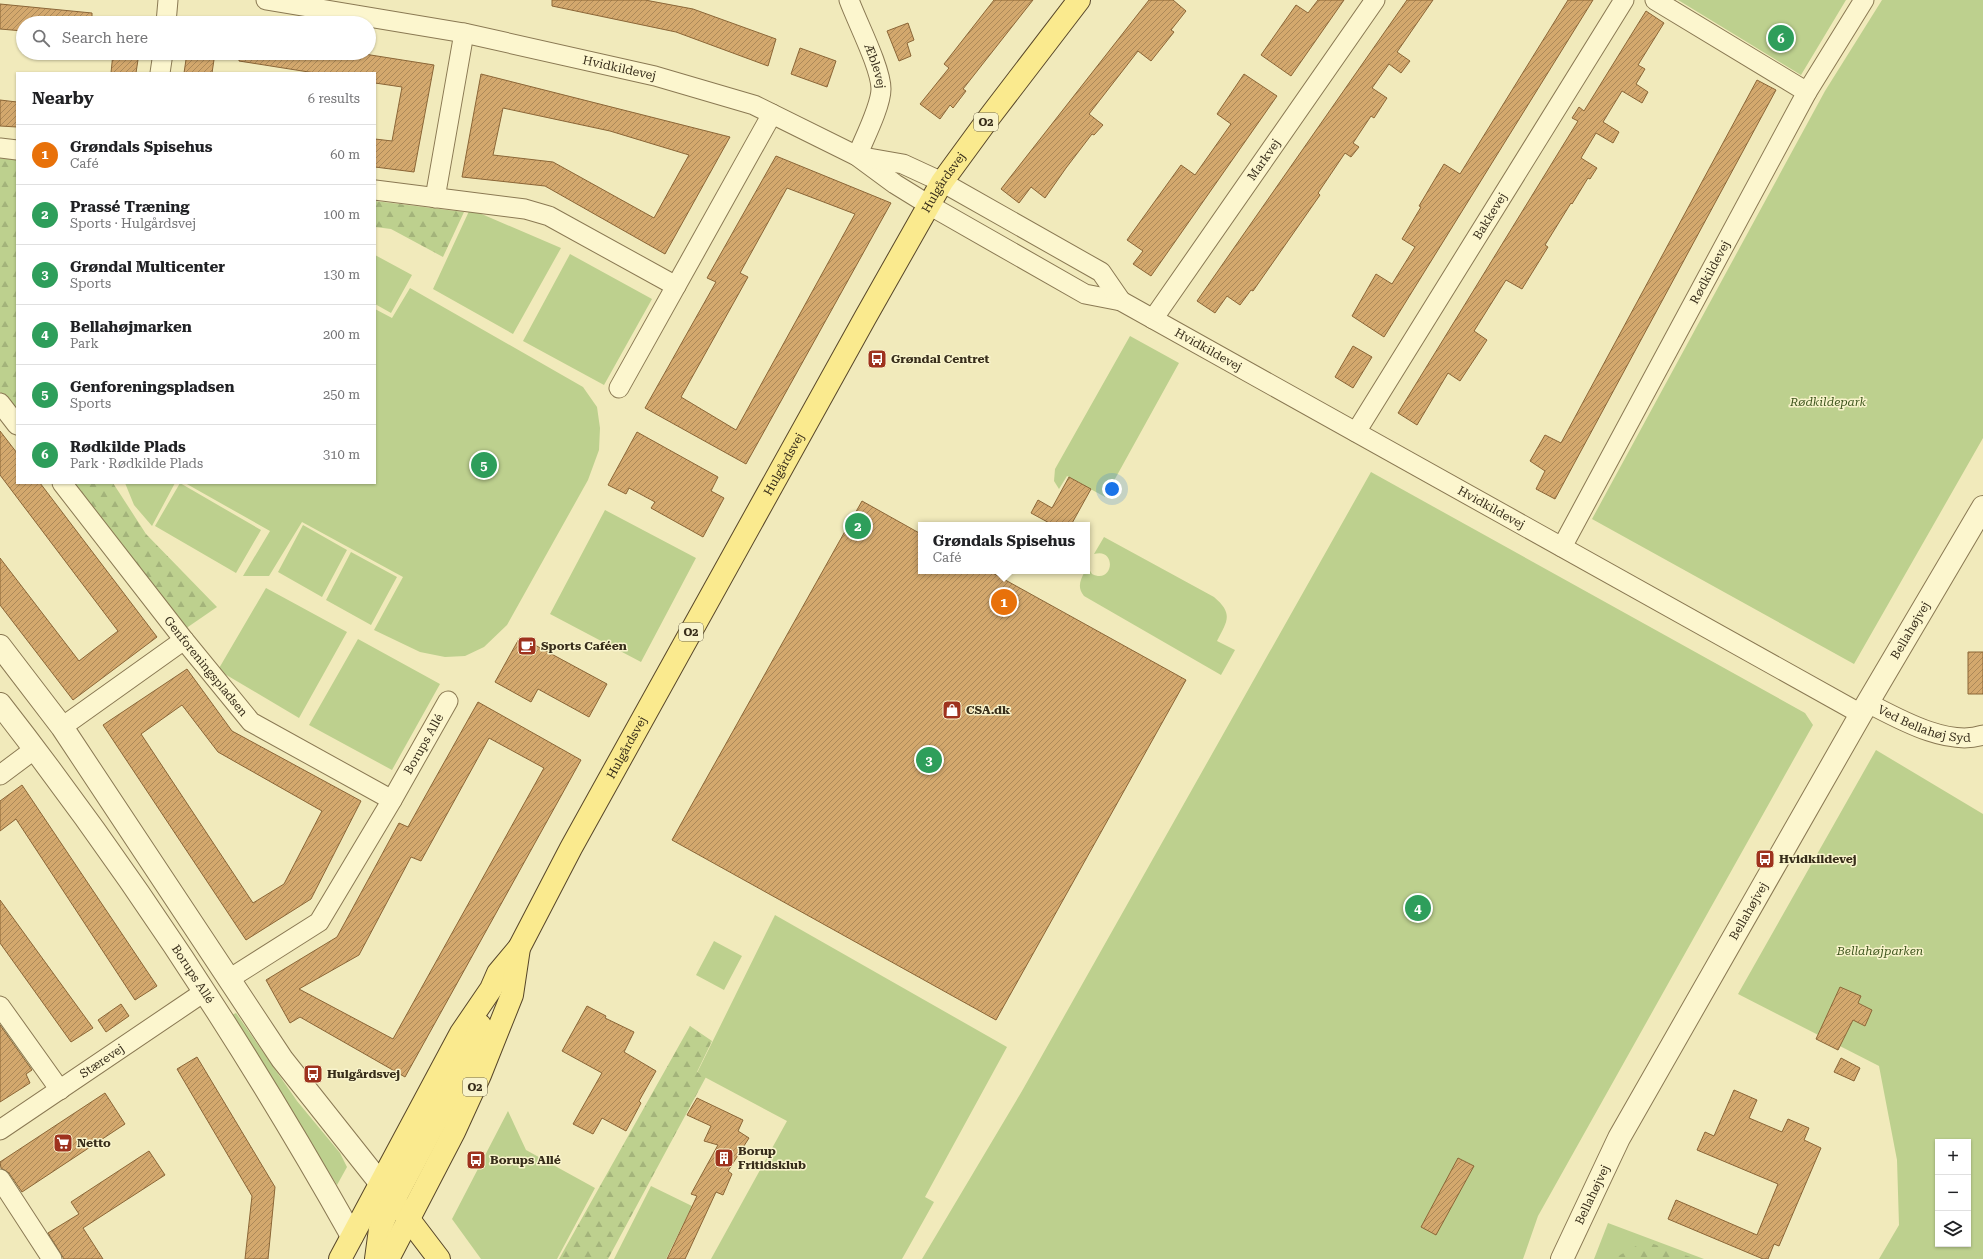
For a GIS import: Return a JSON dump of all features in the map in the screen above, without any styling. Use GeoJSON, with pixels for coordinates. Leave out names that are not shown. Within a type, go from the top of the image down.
{"type":"FeatureCollection","features":[{"type":"Feature","properties":{"kind":"main road","name":"Hulgårdsvej"},"geometry":{"type":"LineString","coordinates":[[340,1259],[363,1254],[388,1192],[461,1033],[491,989],[498,973],[519,948],[571,848],[942,182],[991,115],[1080,0]]}},
{"type":"Feature","properties":{"kind":"main road","name":"Hulgårdsvej"},"geometry":{"type":"LineString","coordinates":[[388,1259],[454,1132],[480,1075],[512,995],[519,948]]}},
{"type":"Feature","properties":{"kind":"main road"},"geometry":{"type":"LineString","coordinates":[[388,1192],[439,1259]]}},
{"type":"Feature","properties":{"kind":"main road"},"geometry":{"type":"LineString","coordinates":[[363,1254],[380,1229],[388,1192]]}},
{"type":"Feature","properties":{"kind":"street"},"geometry":{"type":"LineString","coordinates":[[167,16],[168,0]]}},
{"type":"Feature","properties":{"kind":"street","name":"Hvidkildevej"},"geometry":{"type":"LineString","coordinates":[[266,0],[312,4],[375,16]]}},
{"type":"Feature","properties":{"kind":"street","name":"Æblevej"},"geometry":{"type":"LineString","coordinates":[[849,0],[877,70],[881,89],[878,105],[857,156]]}},
{"type":"Feature","properties":{"kind":"street","name":"Markvej"},"geometry":{"type":"LineString","coordinates":[[1153,319],[1375,0]]}},
{"type":"Feature","properties":{"kind":"street","name":"Bakkevej"},"geometry":{"type":"LineString","coordinates":[[1356,432],[1624,0]]}},
{"type":"Feature","properties":{"kind":"street"},"geometry":{"type":"LineString","coordinates":[[1655,0],[1807,92]]}},
{"type":"Feature","properties":{"kind":"street","name":"Rødkildevej"},"geometry":{"type":"LineString","coordinates":[[1562,547],[1807,92],[1864,0]]}},
{"type":"Feature","properties":{"kind":"street","name":"Hvidkildevej"},"geometry":{"type":"LineString","coordinates":[[376,16],[464,33],[655,76],[754,105],[857,156],[895,184],[929,205],[1086,294],[1121,301],[1562,547],[1864,708]]}},
{"type":"Feature","properties":{"kind":"street"},"geometry":{"type":"LineString","coordinates":[[435,198],[464,33]]}},
{"type":"Feature","properties":{"kind":"street"},"geometry":{"type":"LineString","coordinates":[[160,72],[161,60]]}},
{"type":"Feature","properties":{"kind":"street"},"geometry":{"type":"LineString","coordinates":[[619,388],[772,114]]}},
{"type":"Feature","properties":{"kind":"street"},"geometry":{"type":"LineString","coordinates":[[0,148],[16,150]]}},
{"type":"Feature","properties":{"kind":"street","name":"Hvidkildevej"},"geometry":{"type":"LineString","coordinates":[[857,156],[903,164],[942,182],[1101,272],[1121,301]]}},
{"type":"Feature","properties":{"kind":"street"},"geometry":{"type":"LineString","coordinates":[[376,190],[525,209],[549,216],[676,286]]}},
{"type":"Feature","properties":{"kind":"street"},"geometry":{"type":"LineString","coordinates":[[1,406],[16,424]]}},
{"type":"Feature","properties":{"kind":"street","name":"Genforeningspladsen"},"geometry":{"type":"LineString","coordinates":[[63,484],[184,640],[251,722],[392,800]]}},
{"type":"Feature","properties":{"kind":"street","name":"Bellahøjvej"},"geometry":{"type":"LineString","coordinates":[[1562,1259],[1619,1138],[1864,708],[1983,507]]}},
{"type":"Feature","properties":{"kind":"street"},"geometry":{"type":"LineString","coordinates":[[62,727],[184,640]]}},
{"type":"Feature","properties":{"kind":"street"},"geometry":{"type":"LineString","coordinates":[[0,646],[62,727],[282,1059],[388,1192]]}},
{"type":"Feature","properties":{"kind":"street","name":"Borups Allé"},"geometry":{"type":"LineString","coordinates":[[229,979],[319,922],[392,800],[448,701]]}},
{"type":"Feature","properties":{"kind":"street","name":"Borups Allé"},"geometry":{"type":"LineString","coordinates":[[0,704],[35,749],[130,879],[204,992],[324,1187],[363,1254]]}},
{"type":"Feature","properties":{"kind":"street","name":"Ved Bellahøj Syd"},"geometry":{"type":"LineString","coordinates":[[1864,708],[1926,730],[1955,737],[1976,737],[1983,735]]}},
{"type":"Feature","properties":{"kind":"street"},"geometry":{"type":"LineString","coordinates":[[0,775],[35,749]]}},
{"type":"Feature","properties":{"kind":"street","name":"Stærevej"},"geometry":{"type":"LineString","coordinates":[[0,1130],[204,992]]}},
{"type":"Feature","properties":{"kind":"street"},"geometry":{"type":"LineString","coordinates":[[0,1006],[60,1090]]}},
{"type":"Feature","properties":{"kind":"street"},"geometry":{"type":"LineString","coordinates":[[0,1179],[52,1259]]}},
{"type":"Feature","properties":{"kind":"green space"},"geometry":{"type":"Polygon","coordinates":[[[1678,0],[1846,0],[1801,75],[1678,0]]]}},
{"type":"Feature","properties":{"kind":"green space","name":"Rødkildepark"},"geometry":{"type":"Polygon","coordinates":[[[1882,0],[1983,0],[1983,438],[1854,664],[1592,519],[1825,91],[1882,0]]]}},
{"type":"Feature","properties":{"kind":"green space"},"geometry":{"type":"Polygon","coordinates":[[[0,158],[16,160],[16,412],[0,392],[0,158]]]}},
{"type":"Feature","properties":{"kind":"green space"},"geometry":{"type":"Polygon","coordinates":[[[376,201],[464,212],[443,257],[391,229],[376,227],[376,201]]]}},
{"type":"Feature","properties":{"kind":"green space"},"geometry":{"type":"Polygon","coordinates":[[[470,209],[561,248],[513,334],[433,289],[470,209]]]}},
{"type":"Feature","properties":{"kind":"green space"},"geometry":{"type":"Polygon","coordinates":[[[570,254],[652,299],[604,385],[523,341],[570,254]]]}},
{"type":"Feature","properties":{"kind":"green space"},"geometry":{"type":"Polygon","coordinates":[[[376,256],[412,275],[391,313],[376,305],[376,256]]]}},
{"type":"Feature","properties":{"kind":"green space"},"geometry":{"type":"Polygon","coordinates":[[[410,288],[583,387],[597,407],[600,428],[599,450],[588,480],[507,625],[484,647],[465,656],[445,657],[420,652],[374,630],[403,577],[302,522],[269,576],[243,576],[270,531],[187,484],[376,484],[376,310],[392,318],[410,288]]]}},
{"type":"Feature","properties":{"kind":"green space"},"geometry":{"type":"Polygon","coordinates":[[[1130,336],[1179,363],[1105,497],[1067,476],[1059,489],[1054,481],[1055,469],[1130,336]]]}},
{"type":"Feature","properties":{"kind":"green space"},"geometry":{"type":"Polygon","coordinates":[[[1371,472],[1805,713],[1813,725],[1538,1216],[1523,1259],[922,1259],[1022,1091],[1371,472]]]}},
{"type":"Feature","properties":{"kind":"green space"},"geometry":{"type":"Polygon","coordinates":[[[72,484],[114,484],[146,534],[217,607],[185,629],[72,484]]]}},
{"type":"Feature","properties":{"kind":"green space"},"geometry":{"type":"Polygon","coordinates":[[[125,484],[174,484],[152,526],[134,505],[125,484]]]}},
{"type":"Feature","properties":{"kind":"green space"},"geometry":{"type":"Polygon","coordinates":[[[179,484],[182,484],[261,530],[236,573],[155,526],[179,484]]]}},
{"type":"Feature","properties":{"kind":"green space"},"geometry":{"type":"Polygon","coordinates":[[[605,510],[696,558],[641,662],[550,614],[605,510]]]}},
{"type":"Feature","properties":{"kind":"green space"},"geometry":{"type":"Polygon","coordinates":[[[303,525],[347,550],[322,597],[278,572],[303,525]]]}},
{"type":"Feature","properties":{"kind":"green space"},"geometry":{"type":"Polygon","coordinates":[[[1104,537],[1214,597],[1224,608],[1227,618],[1224,628],[1217,641],[1235,650],[1221,675],[1084,596],[1080,590],[1080,584],[1084,574],[1090,574],[1090,571],[1092,574],[1099,576],[1105,575],[1110,566],[1109,560],[1106,556],[1101,553],[1094,554],[1104,537]]]}},
{"type":"Feature","properties":{"kind":"green space"},"geometry":{"type":"Polygon","coordinates":[[[351,552],[397,577],[371,625],[326,600],[351,552]]]}},
{"type":"Feature","properties":{"kind":"green space"},"geometry":{"type":"Polygon","coordinates":[[[266,588],[347,632],[299,718],[218,670],[266,588]]]}},
{"type":"Feature","properties":{"kind":"green space"},"geometry":{"type":"Polygon","coordinates":[[[358,639],[440,684],[392,770],[309,725],[358,639]]]}},
{"type":"Feature","properties":{"kind":"green space","name":"Bellahøjparken"},"geometry":{"type":"Polygon","coordinates":[[[1876,750],[1983,814],[1983,1259],[1879,1259],[1899,1225],[1897,1160],[1879,1066],[1738,994],[1876,750]]]}},
{"type":"Feature","properties":{"kind":"green space"},"geometry":{"type":"Polygon","coordinates":[[[775,915],[1007,1047],[925,1197],[934,1202],[902,1259],[711,1259],[787,1121],[697,1073],[775,915]]]}},
{"type":"Feature","properties":{"kind":"green space"},"geometry":{"type":"Polygon","coordinates":[[[714,941],[742,956],[724,990],[696,975],[714,941]]]}},
{"type":"Feature","properties":{"kind":"green space"},"geometry":{"type":"Polygon","coordinates":[[[236,1013],[297,1101],[340,1153],[347,1167],[337,1185],[232,1015],[236,1013]]]}},
{"type":"Feature","properties":{"kind":"green space"},"geometry":{"type":"Polygon","coordinates":[[[690,1026],[712,1041],[697,1072],[706,1077],[608,1259],[559,1259],[690,1026]]]}},
{"type":"Feature","properties":{"kind":"green space"},"geometry":{"type":"Polygon","coordinates":[[[508,1111],[526,1150],[595,1188],[557,1259],[481,1259],[452,1219],[508,1111]]]}},
{"type":"Feature","properties":{"kind":"green space"},"geometry":{"type":"Polygon","coordinates":[[[651,1186],[692,1206],[666,1259],[614,1259],[651,1186]]]}},
{"type":"Feature","properties":{"kind":"green space"},"geometry":{"type":"Polygon","coordinates":[[[1608,1223],[1704,1259],[1594,1259],[1608,1223]]]}},
{"type":"Feature","properties":{"kind":"green space"},"geometry":{"type":"Polygon","coordinates":[[[1645,1241],[1696,1259],[1613,1259],[1645,1241]]]}},
{"type":"Feature","properties":{"kind":"building"},"geometry":{"type":"Polygon","coordinates":[[[552,0],[645,0],[693,9],[776,39],[768,66],[676,32],[552,6],[552,0]]]}},
{"type":"Feature","properties":{"kind":"building"},"geometry":{"type":"Polygon","coordinates":[[[994,0],[1033,0],[963,89],[966,91],[953,108],[950,105],[940,119],[920,104],[949,68],[944,64],[994,0]]]}},
{"type":"Feature","properties":{"kind":"building"},"geometry":{"type":"Polygon","coordinates":[[[1149,0],[1173,0],[1186,11],[1171,30],[1174,32],[1151,61],[1138,51],[1089,114],[1103,125],[1094,135],[1092,134],[1045,198],[1031,187],[1019,203],[1001,189],[1149,0]]]}},
{"type":"Feature","properties":{"kind":"building"},"geometry":{"type":"Polygon","coordinates":[[[1318,0],[1344,0],[1291,76],[1261,55],[1296,5],[1308,13],[1318,0]]]}},
{"type":"Feature","properties":{"kind":"building"},"geometry":{"type":"Polygon","coordinates":[[[1407,0],[1433,0],[1397,52],[1410,61],[1401,73],[1389,64],[1372,88],[1387,98],[1374,118],[1371,116],[1353,143],[1359,147],[1351,157],[1345,153],[1318,193],[1320,195],[1253,291],[1251,290],[1240,305],[1227,296],[1215,313],[1197,301],[1407,0]]]}},
{"type":"Feature","properties":{"kind":"building"},"geometry":{"type":"Polygon","coordinates":[[[1568,0],[1593,0],[1384,337],[1352,316],[1376,274],[1392,284],[1415,247],[1402,239],[1421,207],[1419,206],[1444,164],[1460,174],[1568,0]]]}},
{"type":"Feature","properties":{"kind":"building"},"geometry":{"type":"Polygon","coordinates":[[[0,4],[92,13],[92,16],[16,16],[16,30],[0,29],[0,4]]]}},
{"type":"Feature","properties":{"kind":"building"},"geometry":{"type":"Polygon","coordinates":[[[1646,11],[1664,23],[1638,65],[1645,69],[1636,84],[1648,92],[1642,103],[1622,91],[1603,122],[1619,132],[1613,143],[1596,133],[1581,158],[1597,168],[1590,179],[1588,178],[1572,204],[1571,203],[1545,245],[1548,247],[1522,289],[1506,280],[1474,331],[1487,340],[1460,381],[1448,373],[1417,425],[1398,413],[1578,121],[1572,118],[1579,107],[1584,111],[1646,11]]]}},
{"type":"Feature","properties":{"kind":"building"},"geometry":{"type":"Polygon","coordinates":[[[908,23],[914,40],[907,43],[911,56],[899,61],[887,31],[908,23]]]}},
{"type":"Feature","properties":{"kind":"building"},"geometry":{"type":"Polygon","coordinates":[[[800,48],[836,61],[827,87],[791,74],[800,48]]]}},
{"type":"Feature","properties":{"kind":"building"},"geometry":{"type":"Polygon","coordinates":[[[376,56],[434,65],[414,172],[376,167],[376,139],[392,141],[402,87],[376,83],[376,72],[309,72],[239,61],[376,60],[376,56]]]}},
{"type":"Feature","properties":{"kind":"building"},"geometry":{"type":"Polygon","coordinates":[[[112,60],[138,60],[136,72],[111,72],[112,60]]]}},
{"type":"Feature","properties":{"kind":"building"},"geometry":{"type":"Polygon","coordinates":[[[186,60],[214,60],[212,72],[184,72],[186,60]]]}},
{"type":"Feature","properties":{"kind":"building"},"geometry":{"type":"Polygon","coordinates":[[[481,74],[730,137],[665,254],[545,186],[462,177],[481,74]],[[503,108],[493,155],[553,162],[654,218],[689,155],[610,131],[503,108]]]}},
{"type":"Feature","properties":{"kind":"building"},"geometry":{"type":"Polygon","coordinates":[[[1244,74],[1277,96],[1151,276],[1133,264],[1143,251],[1127,240],[1181,165],[1195,175],[1231,124],[1217,114],[1244,74]]]}},
{"type":"Feature","properties":{"kind":"building"},"geometry":{"type":"Polygon","coordinates":[[[1757,80],[1776,90],[1555,499],[1536,489],[1545,471],[1530,461],[1545,435],[1561,443],[1757,80]]]}},
{"type":"Feature","properties":{"kind":"building"},"geometry":{"type":"Polygon","coordinates":[[[0,100],[16,102],[16,127],[0,126],[0,100]]]}},
{"type":"Feature","properties":{"kind":"building"},"geometry":{"type":"Polygon","coordinates":[[[776,156],[891,203],[746,464],[645,408],[716,282],[707,278],[776,156]],[[787,188],[740,273],[748,277],[681,397],[736,430],[855,214],[787,188]]]}},
{"type":"Feature","properties":{"kind":"building"},"geometry":{"type":"Polygon","coordinates":[[[1353,346],[1372,357],[1353,388],[1335,377],[1353,346]]]}},
{"type":"Feature","properties":{"kind":"building"},"geometry":{"type":"Polygon","coordinates":[[[0,431],[16,452],[16,484],[41,484],[157,637],[73,700],[0,605],[0,558],[79,661],[118,631],[0,475],[0,431]]]}},
{"type":"Feature","properties":{"kind":"building"},"geometry":{"type":"Polygon","coordinates":[[[637,432],[718,477],[711,491],[724,498],[703,537],[651,508],[655,502],[629,488],[626,494],[608,485],[637,432]]]}},
{"type":"Feature","properties":{"kind":"building"},"geometry":{"type":"Polygon","coordinates":[[[1069,477],[1091,489],[1073,522],[1048,522],[1031,513],[1038,500],[1052,508],[1069,477]]]}},
{"type":"Feature","properties":{"kind":"building"},"geometry":{"type":"Polygon","coordinates":[[[862,501],[918,532],[918,574],[994,574],[1186,680],[996,1020],[672,840],[862,501]]]}},
{"type":"Feature","properties":{"kind":"building"},"geometry":{"type":"Polygon","coordinates":[[[520,637],[607,684],[589,717],[538,689],[531,702],[495,682],[520,637]]]}},
{"type":"Feature","properties":{"kind":"building"},"geometry":{"type":"Polygon","coordinates":[[[1968,652],[1983,652],[1983,694],[1968,694],[1968,652]]]}},
{"type":"Feature","properties":{"kind":"building"},"geometry":{"type":"Polygon","coordinates":[[[187,669],[232,731],[361,801],[311,899],[246,940],[103,725],[187,669]],[[182,705],[141,734],[253,903],[284,884],[322,811],[218,752],[182,705]]]}},
{"type":"Feature","properties":{"kind":"building"},"geometry":{"type":"Polygon","coordinates":[[[478,702],[581,760],[405,1077],[300,1017],[290,1023],[266,980],[337,937],[399,823],[408,827],[478,702]],[[489,738],[421,861],[411,857],[359,955],[299,989],[393,1039],[544,768],[489,738]]]}},
{"type":"Feature","properties":{"kind":"building"},"geometry":{"type":"Polygon","coordinates":[[[22,785],[157,986],[135,1000],[16,819],[0,831],[0,801],[22,785]]]}},
{"type":"Feature","properties":{"kind":"building"},"geometry":{"type":"Polygon","coordinates":[[[0,900],[93,1028],[71,1042],[0,943],[0,900]]]}},
{"type":"Feature","properties":{"kind":"building"},"geometry":{"type":"Polygon","coordinates":[[[1840,987],[1861,996],[1858,1003],[1872,1010],[1865,1026],[1853,1020],[1838,1050],[1816,1039],[1840,987]]]}},
{"type":"Feature","properties":{"kind":"building"},"geometry":{"type":"Polygon","coordinates":[[[121,1004],[129,1016],[106,1032],[98,1020],[121,1004]]]}},
{"type":"Feature","properties":{"kind":"building"},"geometry":{"type":"Polygon","coordinates":[[[587,1006],[606,1016],[605,1018],[634,1032],[624,1052],[656,1071],[639,1101],[641,1103],[626,1131],[602,1118],[593,1134],[573,1124],[602,1073],[562,1051],[587,1006]]]}},
{"type":"Feature","properties":{"kind":"building"},"geometry":{"type":"Polygon","coordinates":[[[0,1025],[32,1070],[26,1074],[30,1083],[0,1102],[0,1025]]]}},
{"type":"Feature","properties":{"kind":"building"},"geometry":{"type":"Polygon","coordinates":[[[197,1057],[275,1187],[268,1259],[245,1259],[252,1196],[177,1069],[197,1057]]]}},
{"type":"Feature","properties":{"kind":"building"},"geometry":{"type":"Polygon","coordinates":[[[1841,1058],[1860,1068],[1854,1081],[1834,1072],[1841,1058]]]}},
{"type":"Feature","properties":{"kind":"building"},"geometry":{"type":"Polygon","coordinates":[[[1734,1090],[1757,1100],[1749,1118],[1782,1132],[1788,1119],[1809,1128],[1804,1140],[1821,1148],[1779,1246],[1774,1244],[1768,1259],[1763,1259],[1668,1219],[1676,1200],[1757,1235],[1778,1184],[1697,1150],[1705,1132],[1714,1136],[1734,1090]]]}},
{"type":"Feature","properties":{"kind":"building","name":"Netto"},"geometry":{"type":"Polygon","coordinates":[[[105,1093],[125,1124],[22,1192],[9,1173],[1,1168],[0,1162],[105,1093]]]}},
{"type":"Feature","properties":{"kind":"building","name":"Borup Fritidsklub"},"geometry":{"type":"Polygon","coordinates":[[[697,1098],[743,1120],[738,1131],[749,1138],[728,1171],[732,1174],[723,1195],[716,1192],[685,1259],[667,1259],[697,1196],[691,1194],[718,1145],[704,1141],[711,1126],[687,1115],[697,1098]]]}},
{"type":"Feature","properties":{"kind":"building"},"geometry":{"type":"Polygon","coordinates":[[[149,1151],[165,1175],[83,1228],[103,1259],[64,1259],[48,1233],[79,1214],[71,1202],[149,1151]]]}},
{"type":"Feature","properties":{"kind":"building"},"geometry":{"type":"Polygon","coordinates":[[[1458,1158],[1474,1166],[1436,1235],[1421,1227],[1458,1158]]]}},
{"type":"Feature","properties":{"kind":"place","name":"Rødkilde Plads"},"geometry":{"type":"Point","coordinates":[1781,38]}},
{"type":"Feature","properties":{"kind":"place","name":"Grøndal Centret"},"geometry":{"type":"Point","coordinates":[877,359]}},
{"type":"Feature","properties":{"kind":"place","name":"Genforeningspladsen"},"geometry":{"type":"Point","coordinates":[484,465]}},
{"type":"Feature","properties":{"kind":"place","name":"Prassé Træning"},"geometry":{"type":"Point","coordinates":[858,526]}},
{"type":"Feature","properties":{"kind":"place","name":"Grøndals Spisehus"},"geometry":{"type":"Point","coordinates":[1004,602]}},
{"type":"Feature","properties":{"kind":"place","name":"Sports Caféen"},"geometry":{"type":"Point","coordinates":[527,646]}},
{"type":"Feature","properties":{"kind":"place","name":"CSA.dk"},"geometry":{"type":"Point","coordinates":[952,710]}},
{"type":"Feature","properties":{"kind":"place","name":"Grøndal Multicenter"},"geometry":{"type":"Point","coordinates":[929,760]}},
{"type":"Feature","properties":{"kind":"place","name":"Hvidkildevej"},"geometry":{"type":"Point","coordinates":[1765,859]}},
{"type":"Feature","properties":{"kind":"place","name":"Bellahøjmarken"},"geometry":{"type":"Point","coordinates":[1418,908]}},
{"type":"Feature","properties":{"kind":"place","name":"Hulgårdsvej"},"geometry":{"type":"Point","coordinates":[313,1074]}},
{"type":"Feature","properties":{"kind":"place","name":"Netto"},"geometry":{"type":"Point","coordinates":[63,1143]}},
{"type":"Feature","properties":{"kind":"place","name":"Borup Fritidsklub"},"geometry":{"type":"Point","coordinates":[724,1158]}},
{"type":"Feature","properties":{"kind":"place","name":"Borups Allé"},"geometry":{"type":"Point","coordinates":[476,1160]}}]}
